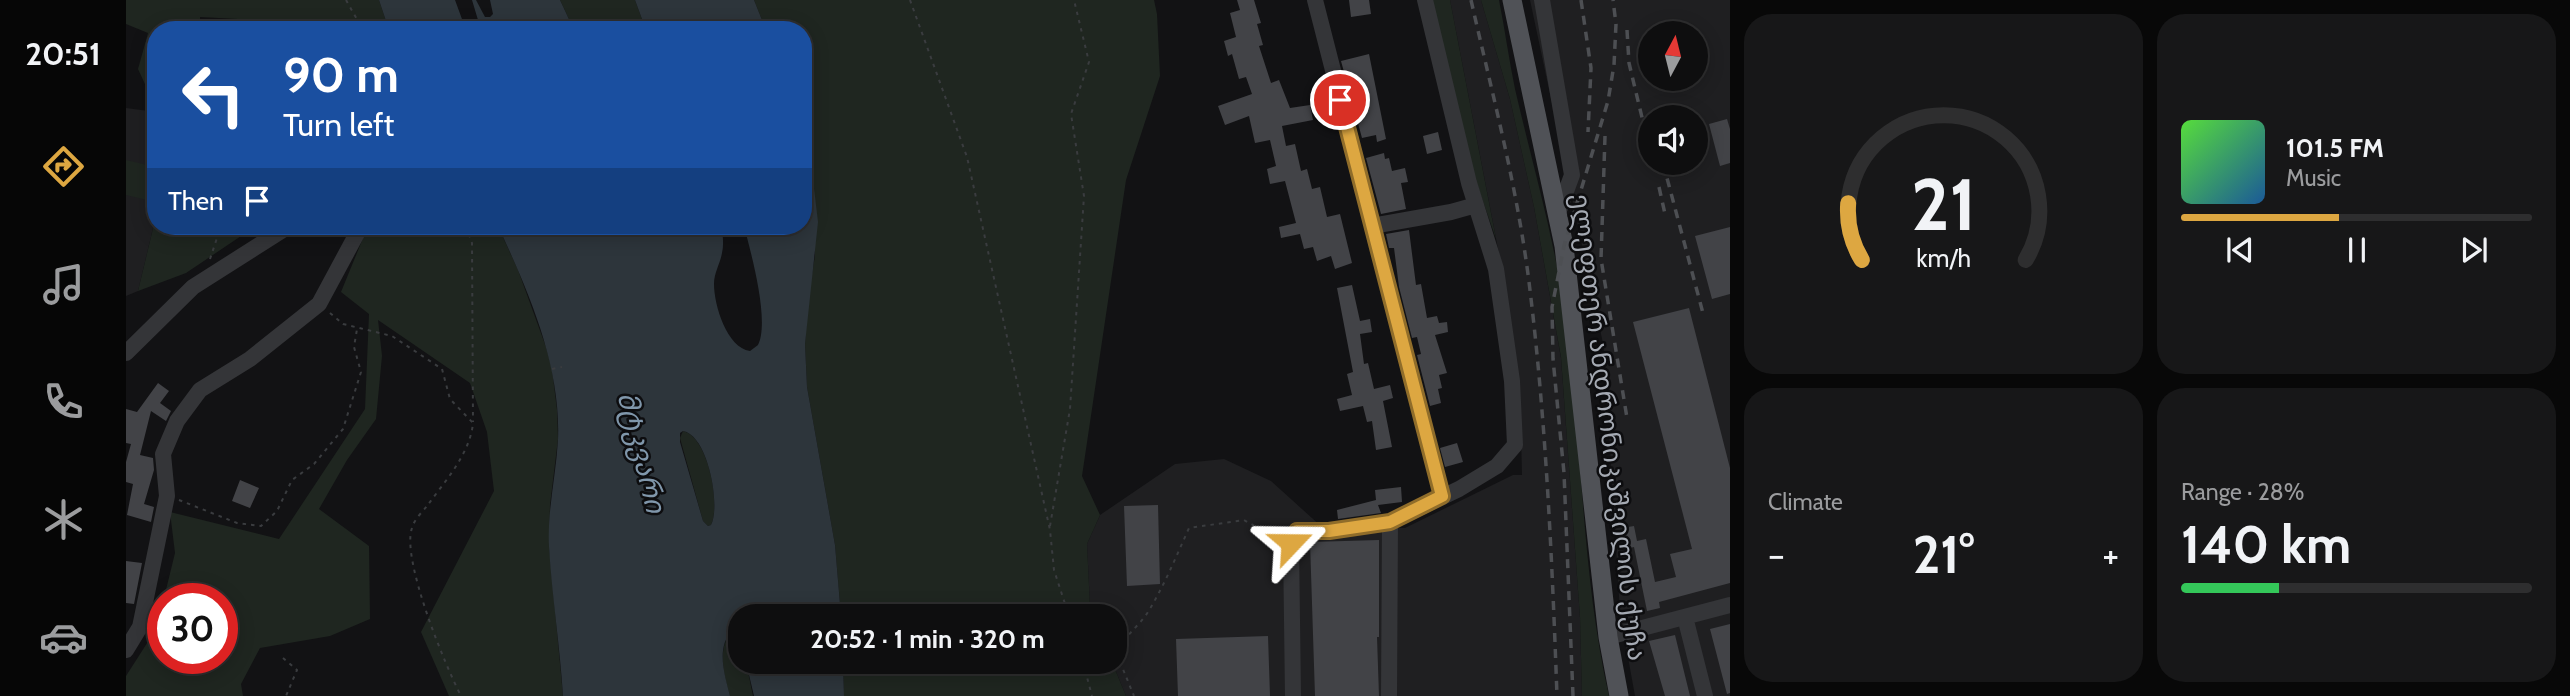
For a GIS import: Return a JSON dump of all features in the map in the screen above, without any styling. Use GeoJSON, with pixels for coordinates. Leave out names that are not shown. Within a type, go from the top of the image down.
{"type":"FeatureCollection","features":[{"type":"Feature","properties":{"kind":"main road","name":"ელეფთერ ანდრონიკაშვილის ქუჩა"},"geometry":{"type":"LineString","coordinates":[[1512,0],[1564,246],[1608,637],[1619,696]]}},
{"type":"Feature","properties":{"kind":"street"},"geometry":{"type":"LineString","coordinates":[[1315,0],[1442,496]]}},
{"type":"Feature","properties":{"kind":"street"},"geometry":{"type":"LineString","coordinates":[[1293,696],[1291,543],[1297,531],[1329,531],[1390,522],[1459,489],[1497,466],[1515,445],[1512,381],[1496,269],[1476,205],[1424,0]]}},
{"type":"Feature","properties":{"kind":"street"},"geometry":{"type":"LineString","coordinates":[[1542,0],[1572,175],[1558,213]]}},
{"type":"Feature","properties":{"kind":"street"},"geometry":{"type":"LineString","coordinates":[[1372,226],[1476,205]]}},
{"type":"Feature","properties":{"kind":"street"},"geometry":{"type":"LineString","coordinates":[[126,353],[193,287],[275,235]]}},
{"type":"Feature","properties":{"kind":"street"},"geometry":{"type":"LineString","coordinates":[[126,650],[140,627],[167,496],[163,454],[177,421],[200,390],[250,359],[319,304],[356,235]]}},
{"type":"Feature","properties":{"kind":"street"},"geometry":{"type":"LineString","coordinates":[[1389,696],[1390,522]]}},
{"type":"Feature","properties":{"kind":"street"},"geometry":{"type":"LineString","coordinates":[[1608,637],[1730,605]]}},
{"type":"Feature","properties":{"kind":"street"},"geometry":{"type":"LineString","coordinates":[[1685,617],[1705,696]]}},
{"type":"Feature","properties":{"kind":"path"},"geometry":{"type":"LineString","coordinates":[[346,0],[358,21]]}},
{"type":"Feature","properties":{"kind":"path"},"geometry":{"type":"LineString","coordinates":[[910,0],[967,157],[1050,530],[1054,570],[1065,604]]}},
{"type":"Feature","properties":{"kind":"path"},"geometry":{"type":"LineString","coordinates":[[1050,530],[1070,409],[1084,196],[1071,114],[1090,62],[1074,0]]}},
{"type":"Feature","properties":{"kind":"path"},"geometry":{"type":"LineString","coordinates":[[201,281],[220,235]]}},
{"type":"Feature","properties":{"kind":"path"},"geometry":{"type":"LineString","coordinates":[[461,696],[432,628],[409,551],[412,527],[453,471],[471,438],[472,243],[469,235]]}},
{"type":"Feature","properties":{"kind":"path"},"geometry":{"type":"LineString","coordinates":[[319,304],[342,324],[392,337],[442,369],[450,399],[472,423]]}},
{"type":"Feature","properties":{"kind":"path"},"geometry":{"type":"LineString","coordinates":[[167,496],[237,523],[261,526],[277,511],[292,480],[314,464],[343,429],[361,372],[355,347],[357,328]]}},
{"type":"Feature","properties":{"kind":"path"},"geometry":{"type":"LineString","coordinates":[[552,369],[562,367]]}},
{"type":"Feature","properties":{"kind":"path"},"geometry":{"type":"LineString","coordinates":[[1127,637],[1146,615],[1189,528],[1244,520],[1269,536],[1291,543]]}},
{"type":"Feature","properties":{"kind":"path"},"geometry":{"type":"LineString","coordinates":[[283,658],[297,670],[286,696]]}},
{"type":"Feature","properties":{"kind":"path"},"geometry":{"type":"LineString","coordinates":[[1087,674],[1092,696]]}},
{"type":"Feature","properties":{"kind":"path"},"geometry":{"type":"LineString","coordinates":[[1124,674],[1134,696]]}},
{"type":"Feature","properties":{"kind":"shaded area"},"geometry":{"type":"Polygon","coordinates":[[[126,0],[379,0],[386,21],[259,21],[200,17],[200,21],[147,21],[147,33],[126,24],[126,0]]]}},
{"type":"Feature","properties":{"kind":"shaded area"},"geometry":{"type":"Polygon","coordinates":[[[560,0],[635,0],[643,21],[570,21],[560,0]]]}},
{"type":"Feature","properties":{"kind":"shaded area"},"geometry":{"type":"Polygon","coordinates":[[[754,0],[1154,0],[1160,76],[1126,180],[1082,476],[1100,515],[1087,544],[1090,604],[840,604],[835,545],[807,387],[805,344],[808,298],[815,256],[812,21],[762,21],[754,0]]]}},
{"type":"Feature","properties":{"kind":"shaded area"},"geometry":{"type":"Polygon","coordinates":[[[1429,0],[1450,0],[1496,239],[1476,181],[1429,0]]]}},
{"type":"Feature","properties":{"kind":"shaded area"},"geometry":{"type":"Polygon","coordinates":[[[1450,0],[1481,0],[1510,99],[1534,207],[1561,358],[1580,617],[1582,696],[1126,696],[1117,674],[1127,674],[1127,604],[1090,604],[1087,544],[1100,515],[1175,464],[1224,459],[1271,481],[1323,528],[1405,528],[1513,475],[1522,475],[1521,435],[1505,285],[1450,0]]]}},
{"type":"Feature","properties":{"kind":"shaded area"},"geometry":{"type":"Polygon","coordinates":[[[1481,0],[1499,0],[1515,89],[1556,263],[1572,369],[1593,603],[1609,696],[1582,696],[1580,617],[1561,357],[1534,207],[1510,99],[1481,0]]]}},
{"type":"Feature","properties":{"kind":"shaded area"},"geometry":{"type":"Polygon","coordinates":[[[1530,0],[1730,0],[1730,696],[1635,696],[1620,613],[1604,348],[1530,0]]]}},
{"type":"Feature","properties":{"kind":"shaded area"},"geometry":{"type":"Polygon","coordinates":[[[147,37],[147,88],[138,69],[147,37]]]}},
{"type":"Feature","properties":{"kind":"shaded area"},"geometry":{"type":"Polygon","coordinates":[[[126,108],[147,111],[147,235],[151,235],[138,291],[126,296],[126,108]]]}},
{"type":"Feature","properties":{"kind":"shaded area"},"geometry":{"type":"Polygon","coordinates":[[[126,160],[147,165],[147,200],[126,195],[126,160]]]}},
{"type":"Feature","properties":{"kind":"shaded area"},"geometry":{"type":"Polygon","coordinates":[[[151,235],[243,235],[186,273],[138,291],[151,235]]]}},
{"type":"Feature","properties":{"kind":"shaded area"},"geometry":{"type":"Polygon","coordinates":[[[364,235],[502,235],[518,270],[552,369],[558,439],[550,505],[549,546],[563,696],[449,696],[421,632],[494,491],[487,432],[470,383],[378,320],[382,356],[376,419],[347,460],[319,509],[369,546],[370,619],[330,636],[260,648],[241,684],[243,696],[126,696],[126,676],[147,643],[147,674],[238,674],[238,583],[168,583],[175,553],[170,512],[279,539],[365,409],[369,314],[341,292],[364,235]]]}},
{"type":"Feature","properties":{"kind":"shaded area"},"geometry":{"type":"Polygon","coordinates":[[[683,431],[692,436],[699,445],[710,472],[714,515],[711,525],[708,526],[703,521],[680,438],[683,431]]]}},
{"type":"Feature","properties":{"kind":"shaded area"},"geometry":{"type":"Polygon","coordinates":[[[728,637],[728,674],[748,674],[753,696],[730,696],[723,662],[728,637]]]}},
{"type":"Feature","properties":{"kind":"shaded area"},"geometry":{"type":"Polygon","coordinates":[[[843,674],[1117,674],[1126,696],[844,696],[843,674]]]}},
{"type":"Feature","properties":{"kind":"water"},"geometry":{"type":"Polygon","coordinates":[[[379,0],[455,0],[463,21],[386,21],[379,0]]]}},
{"type":"Feature","properties":{"kind":"water"},"geometry":{"type":"Polygon","coordinates":[[[472,0],[476,0],[485,17],[490,17],[493,14],[490,0],[560,0],[570,21],[478,21],[472,0]]]}},
{"type":"Feature","properties":{"kind":"water"},"geometry":{"type":"Polygon","coordinates":[[[635,0],[754,0],[762,21],[643,21],[635,0]]]}},
{"type":"Feature","properties":{"kind":"water","name":"მტკვარი"},"geometry":{"type":"Polygon","coordinates":[[[812,179],[818,222],[805,344],[807,387],[835,545],[840,604],[728,604],[728,636],[724,645],[723,662],[730,696],[563,696],[549,547],[558,412],[549,357],[541,330],[502,235],[722,235],[723,250],[714,284],[716,303],[729,334],[742,348],[750,351],[758,345],[761,334],[758,287],[746,235],[812,235],[812,179]],[[683,431],[680,433],[680,442],[703,521],[708,526],[714,516],[714,503],[705,457],[692,435],[683,431]]]}},
{"type":"Feature","properties":{"kind":"water"},"geometry":{"type":"Polygon","coordinates":[[[749,674],[843,674],[844,696],[754,696],[749,674]]]}},
{"type":"Feature","properties":{"kind":"building"},"geometry":{"type":"Polygon","coordinates":[[[1237,0],[1254,0],[1261,23],[1257,24],[1263,45],[1259,46],[1271,83],[1279,80],[1290,108],[1310,105],[1313,120],[1282,126],[1286,146],[1295,144],[1301,171],[1307,169],[1312,189],[1320,187],[1327,217],[1340,214],[1352,263],[1335,269],[1331,256],[1317,261],[1313,247],[1304,249],[1300,234],[1281,238],[1279,227],[1296,223],[1285,181],[1270,184],[1267,169],[1276,166],[1270,140],[1255,143],[1249,116],[1225,125],[1218,106],[1252,94],[1246,77],[1239,79],[1232,54],[1228,56],[1224,41],[1236,37],[1230,13],[1240,10],[1237,0]]]}},
{"type":"Feature","properties":{"kind":"building"},"geometry":{"type":"Polygon","coordinates":[[[1349,0],[1369,0],[1371,14],[1351,17],[1349,0]]]}},
{"type":"Feature","properties":{"kind":"building"},"geometry":{"type":"Polygon","coordinates":[[[1369,54],[1386,139],[1377,142],[1376,135],[1362,138],[1341,61],[1369,54]]]}},
{"type":"Feature","properties":{"kind":"building"},"geometry":{"type":"Polygon","coordinates":[[[1727,119],[1730,129],[1730,163],[1720,166],[1709,124],[1727,119]]]}},
{"type":"Feature","properties":{"kind":"building"},"geometry":{"type":"Polygon","coordinates":[[[1438,132],[1442,150],[1427,154],[1423,136],[1438,132]]]}},
{"type":"Feature","properties":{"kind":"building"},"geometry":{"type":"Polygon","coordinates":[[[1384,153],[1385,159],[1389,158],[1392,171],[1405,168],[1408,182],[1401,183],[1406,209],[1381,214],[1366,158],[1384,153]]]}},
{"type":"Feature","properties":{"kind":"building"},"geometry":{"type":"Polygon","coordinates":[[[1730,227],[1730,294],[1712,299],[1695,236],[1730,227]]]}},
{"type":"Feature","properties":{"kind":"building"},"geometry":{"type":"Polygon","coordinates":[[[1409,230],[1416,285],[1421,284],[1427,318],[1437,316],[1439,323],[1447,322],[1448,332],[1435,335],[1447,373],[1439,375],[1441,403],[1430,406],[1417,355],[1421,354],[1417,337],[1412,338],[1399,287],[1394,248],[1389,248],[1386,234],[1409,230]]]}},
{"type":"Feature","properties":{"kind":"building"},"geometry":{"type":"Polygon","coordinates":[[[1352,285],[1360,321],[1370,319],[1372,332],[1360,334],[1364,364],[1368,363],[1374,389],[1390,385],[1393,398],[1383,401],[1392,447],[1376,450],[1372,421],[1367,422],[1363,406],[1340,411],[1337,399],[1352,395],[1347,374],[1353,372],[1337,288],[1352,285]]]}},
{"type":"Feature","properties":{"kind":"building"},"geometry":{"type":"Polygon","coordinates":[[[1689,308],[1730,468],[1730,583],[1659,602],[1660,608],[1647,611],[1634,547],[1626,549],[1622,528],[1634,526],[1637,541],[1646,539],[1655,582],[1676,577],[1670,554],[1692,549],[1633,322],[1689,308]]]}},
{"type":"Feature","properties":{"kind":"building"},"geometry":{"type":"Polygon","coordinates":[[[158,383],[169,391],[160,403],[171,411],[166,421],[151,411],[140,455],[153,458],[154,470],[144,504],[154,507],[151,522],[127,515],[133,484],[126,482],[126,462],[131,444],[126,443],[126,409],[137,412],[158,383]]]}},
{"type":"Feature","properties":{"kind":"building"},"geometry":{"type":"Polygon","coordinates":[[[1457,443],[1463,462],[1445,467],[1440,448],[1457,443]]]}},
{"type":"Feature","properties":{"kind":"building"},"geometry":{"type":"Polygon","coordinates":[[[240,480],[259,488],[250,508],[232,501],[240,480]]]}},
{"type":"Feature","properties":{"kind":"building"},"geometry":{"type":"Polygon","coordinates":[[[1401,487],[1402,502],[1378,505],[1381,513],[1338,519],[1337,510],[1376,500],[1375,490],[1401,487]]]}},
{"type":"Feature","properties":{"kind":"building"},"geometry":{"type":"Polygon","coordinates":[[[1158,505],[1160,584],[1127,586],[1124,506],[1158,505]]]}},
{"type":"Feature","properties":{"kind":"building"},"geometry":{"type":"Polygon","coordinates":[[[1379,540],[1379,696],[1315,696],[1310,542],[1379,540]]]}},
{"type":"Feature","properties":{"kind":"building"},"geometry":{"type":"Polygon","coordinates":[[[126,561],[142,563],[134,604],[126,603],[126,561]]]}},
{"type":"Feature","properties":{"kind":"building"},"geometry":{"type":"Polygon","coordinates":[[[1730,624],[1730,693],[1727,694],[1710,629],[1730,624]]]}},
{"type":"Feature","properties":{"kind":"building"},"geometry":{"type":"Polygon","coordinates":[[[1675,635],[1690,696],[1665,696],[1649,641],[1675,635]]]}},
{"type":"Feature","properties":{"kind":"building"},"geometry":{"type":"Polygon","coordinates":[[[1268,636],[1270,696],[1178,696],[1176,639],[1268,636]]]}},
{"type":"Feature","properties":{"kind":"railway"},"geometry":{"type":"LineString","coordinates":[[1471,0],[1511,175],[1529,282],[1544,437],[1557,696]]}},
{"type":"Feature","properties":{"kind":"railway"},"geometry":{"type":"LineString","coordinates":[[1581,0],[1591,68],[1588,132]]}},
{"type":"Feature","properties":{"kind":"railway"},"geometry":{"type":"LineString","coordinates":[[1573,696],[1564,473],[1553,359],[1552,307],[1564,246],[1608,101],[1614,65],[1616,24],[1613,0]]}},
{"type":"Feature","properties":{"kind":"railway"},"geometry":{"type":"LineString","coordinates":[[1627,30],[1629,63],[1639,105]]}},
{"type":"Feature","properties":{"kind":"railway"},"geometry":{"type":"LineString","coordinates":[[1605,136],[1601,259],[1627,418]]}},
{"type":"Feature","properties":{"kind":"railway"},"geometry":{"type":"LineString","coordinates":[[1666,175],[1704,317]]}},
{"type":"Feature","properties":{"kind":"railway"},"geometry":{"type":"LineString","coordinates":[[1659,187],[1665,214]]}},
{"type":"Feature","properties":{"kind":"route"},"geometry":{"type":"LineString","coordinates":[[1291,543],[1297,531],[1329,531],[1390,522],[1442,496],[1340,100]]}}]}
